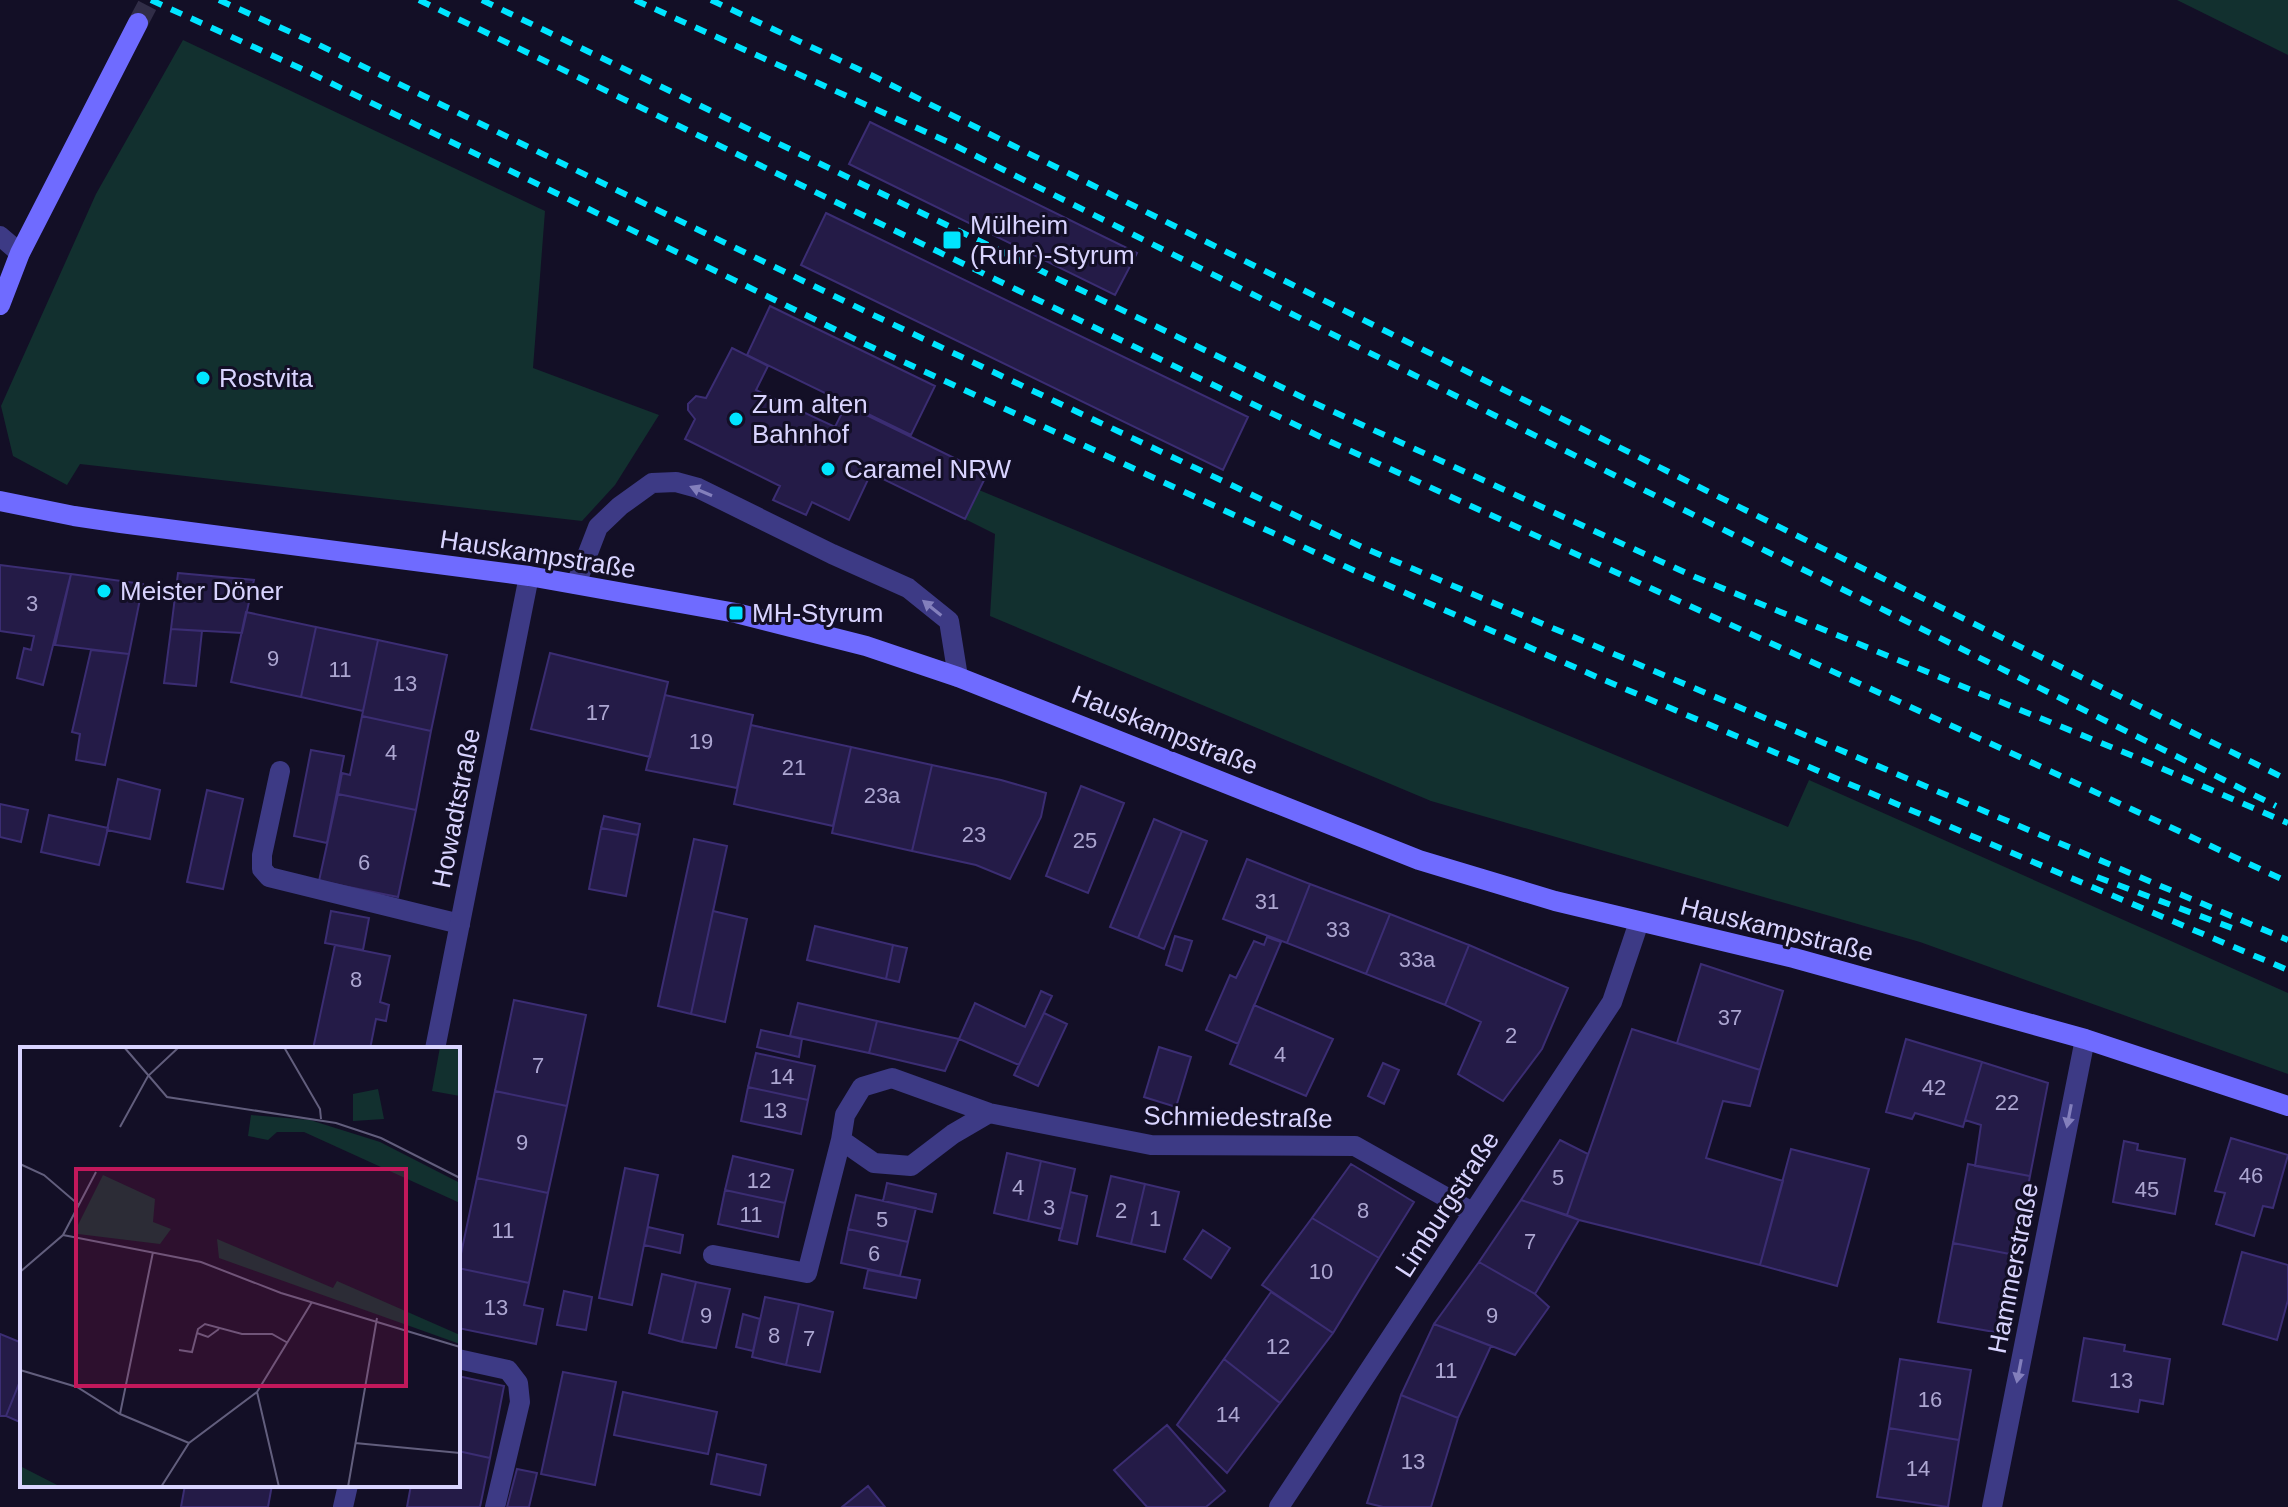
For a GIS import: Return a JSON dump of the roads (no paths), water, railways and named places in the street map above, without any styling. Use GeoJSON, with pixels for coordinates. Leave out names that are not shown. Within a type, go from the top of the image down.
{"type":"FeatureCollection","features":[{"type":"Feature","properties":{"kind":"street"},"geometry":{"type":"LineString","coordinates":[[0,305],[20,253],[138,23]]}},
{"type":"Feature","properties":{"kind":"street"},"geometry":{"type":"LineString","coordinates":[[0,236],[20,253]]}},
{"type":"Feature","properties":{"kind":"street"},"geometry":{"type":"LineString","coordinates":[[576,584],[598,527],[652,483],[676,482],[698,488],[908,588],[949,621],[958,677]]}},
{"type":"Feature","properties":{"kind":"street","name":"Hauskampstraße"},"geometry":{"type":"LineString","coordinates":[[0,501],[86,518],[529,576],[736,613],[866,646],[958,677],[1419,860],[1555,901],[1794,958],[2085,1039],[2288,1106]]}},
{"type":"Feature","properties":{"kind":"street","name":"Howadtstraße"},"geometry":{"type":"LineString","coordinates":[[435,1047],[529,576]]}},
{"type":"Feature","properties":{"kind":"street"},"geometry":{"type":"LineString","coordinates":[[280,771],[262,855],[262,869],[269,877],[460,924]]}},
{"type":"Feature","properties":{"kind":"street","name":"Limburgstraße"},"geometry":{"type":"LineString","coordinates":[[1279,1507],[1612,1002],[1639,922]]}},
{"type":"Feature","properties":{"kind":"street","name":"Hammerstraße"},"geometry":{"type":"LineString","coordinates":[[1992,1507],[2085,1039]]}},
{"type":"Feature","properties":{"kind":"street","name":"Schmiedestraße"},"geometry":{"type":"LineString","coordinates":[[713,1255],[807,1273],[845,1115],[862,1087],[892,1078],[989,1113],[1151,1145],[1355,1146],[1472,1212]]}},
{"type":"Feature","properties":{"kind":"street"},"geometry":{"type":"LineString","coordinates":[[841,1140],[874,1163],[911,1166],[953,1134],[989,1113]]}},
{"type":"Feature","properties":{"kind":"street"},"geometry":{"type":"LineString","coordinates":[[460,1359],[508,1370],[518,1383],[520,1402],[495,1507]]}},
{"type":"Feature","properties":{"kind":"street"},"geometry":{"type":"LineString","coordinates":[[343,1507],[348,1487]]}},
{"type":"Feature","properties":{"kind":"tunnel"},"geometry":{"type":"LineString","coordinates":[[138,23],[150,0]]}},
{"type":"Feature","properties":{"kind":"railway"},"geometry":{"type":"LineString","coordinates":[[151,0],[304,70],[865,344],[1353,570],[1597,677],[2288,970]]}},
{"type":"Feature","properties":{"kind":"railway"},"geometry":{"type":"LineString","coordinates":[[219,0],[315,43],[869,313],[1364,548],[2288,940]]}},
{"type":"Feature","properties":{"kind":"railway"},"geometry":{"type":"LineString","coordinates":[[419,0],[1331,442],[2288,882]]}},
{"type":"Feature","properties":{"kind":"railway"},"geometry":{"type":"LineString","coordinates":[[482,0],[1310,401],[1695,577],[2133,756],[2288,823]]}},
{"type":"Feature","properties":{"kind":"railway"},"geometry":{"type":"LineString","coordinates":[[635,0],[948,142],[2276,806]]}},
{"type":"Feature","properties":{"kind":"railway"},"geometry":{"type":"LineString","coordinates":[[711,0],[871,75],[2288,780]]}},
{"type":"Feature","properties":{"kind":"railway"},"geometry":{"type":"LineString","coordinates":[[2097,877],[2232,928]]}},
{"type":"Feature","properties":{"kind":"place","name":"Mülheim (Ruhr)-Styrum"},"geometry":{"type":"Point","coordinates":[952,240]}},
{"type":"Feature","properties":{"kind":"place","name":"Rostvita"},"geometry":{"type":"Point","coordinates":[203,378]}},
{"type":"Feature","properties":{"kind":"place","name":"Zum alten Bahnhof"},"geometry":{"type":"Point","coordinates":[736,419]}},
{"type":"Feature","properties":{"kind":"place","name":"Caramel NRW"},"geometry":{"type":"Point","coordinates":[828,469]}},
{"type":"Feature","properties":{"kind":"place","name":"Meister Döner"},"geometry":{"type":"Point","coordinates":[104,591]}},
{"type":"Feature","properties":{"kind":"place","name":"MH-Styrum"},"geometry":{"type":"Point","coordinates":[736,613]}}]}
